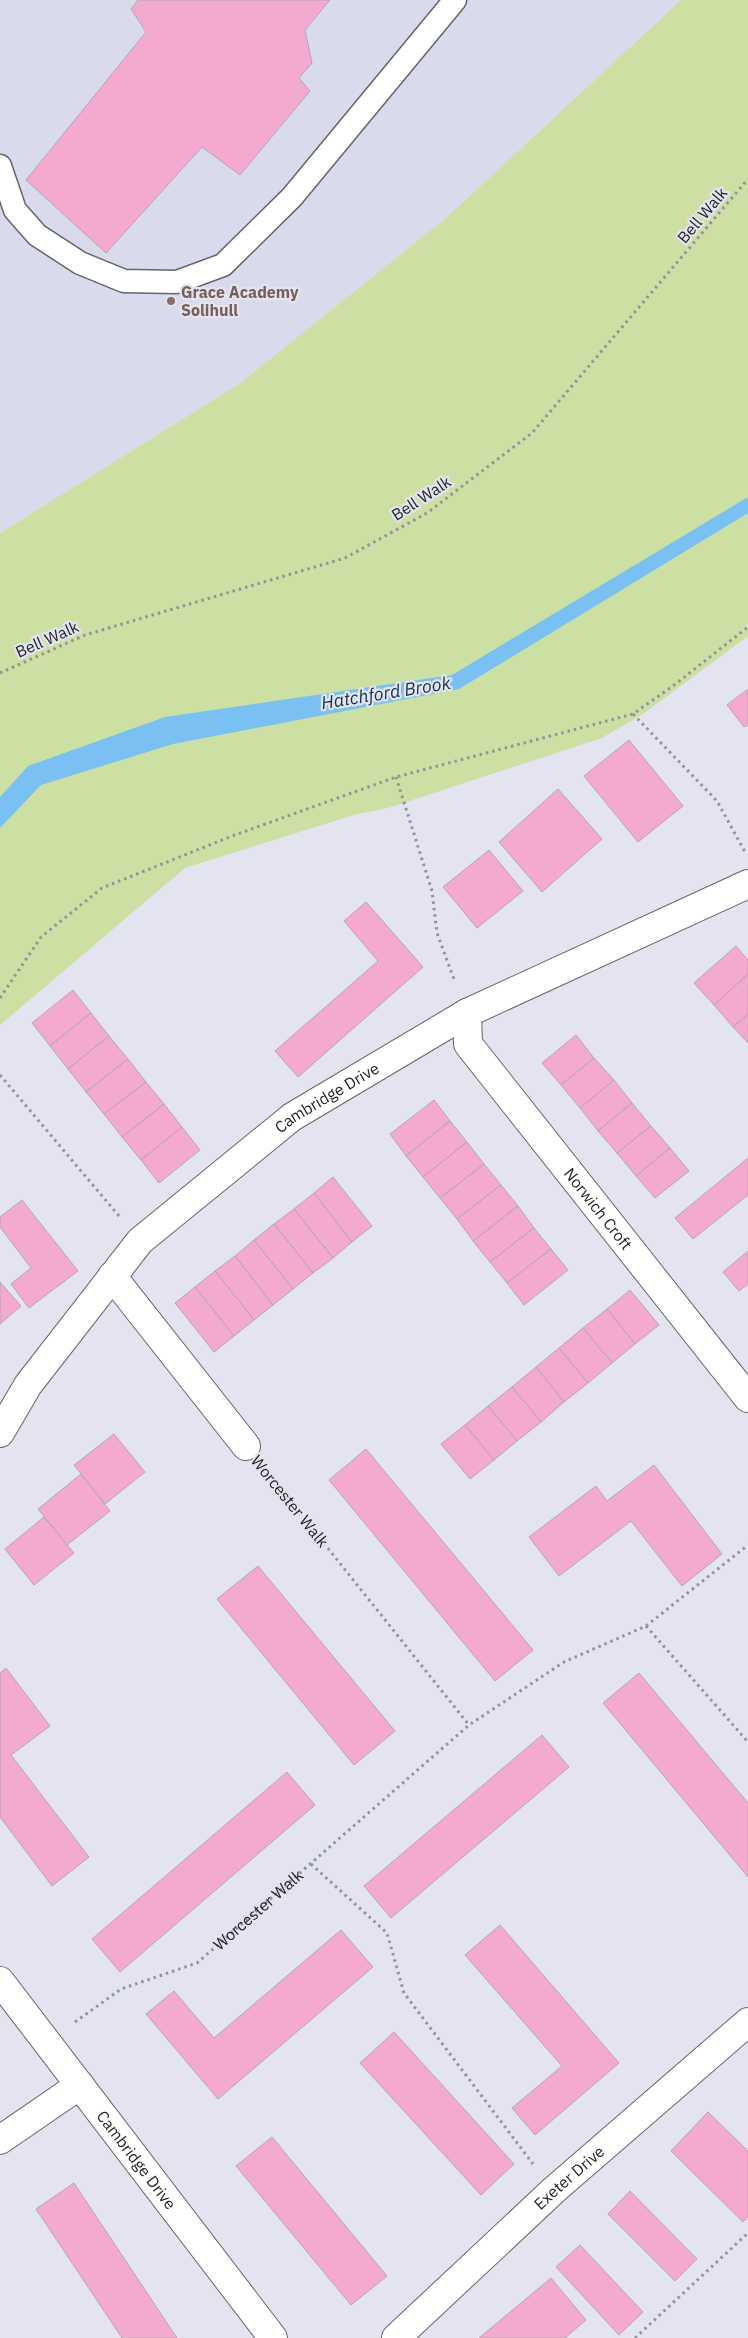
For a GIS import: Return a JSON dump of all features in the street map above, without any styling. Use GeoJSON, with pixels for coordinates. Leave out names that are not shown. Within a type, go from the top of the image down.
{"type":"FeatureCollection","features":[{"type":"Feature","properties":{"kind":"street","name":"Cambridge Drive"},"geometry":{"type":"LineString","coordinates":[[0,1433],[28,1385],[140,1241],[292,1117],[467,1014],[748,884]]}},
{"type":"Feature","properties":{"kind":"street","name":"Norwich Croft"},"geometry":{"type":"LineString","coordinates":[[467,1014],[468,1044],[748,1398]]}},
{"type":"Feature","properties":{"kind":"street","name":"Worcester Walk"},"geometry":{"type":"LineString","coordinates":[[112,1276],[246,1446]]}},
{"type":"Feature","properties":{"kind":"street","name":"Cambridge Drive"},"geometry":{"type":"LineString","coordinates":[[0,1981],[273,2338]]}},
{"type":"Feature","properties":{"kind":"street","name":"Exeter Drive"},"geometry":{"type":"LineString","coordinates":[[396,2338],[554,2190],[748,2022]]}},
{"type":"Feature","properties":{"kind":"street"},"geometry":{"type":"LineString","coordinates":[[0,2140],[80,2085]]}},
{"type":"Feature","properties":{"kind":"lane"},"geometry":{"type":"LineString","coordinates":[[0,166],[15,210],[37,235],[80,263],[124,281],[177,282],[223,265],[292,196],[455,0]]}},
{"type":"Feature","properties":{"kind":"path","name":"Bell Walk"},"geometry":{"type":"LineString","coordinates":[[0,673],[85,635],[345,558],[427,513],[532,433],[748,179]]}},
{"type":"Feature","properties":{"kind":"path"},"geometry":{"type":"LineString","coordinates":[[0,998],[40,937],[102,888],[232,836],[396,777],[633,714],[673,686],[748,627]]}},
{"type":"Feature","properties":{"kind":"path"},"geometry":{"type":"LineString","coordinates":[[633,714],[717,801],[748,857]]}},
{"type":"Feature","properties":{"kind":"path"},"geometry":{"type":"LineString","coordinates":[[396,777],[432,891],[437,933],[467,1014]]}},
{"type":"Feature","properties":{"kind":"path"},"geometry":{"type":"LineString","coordinates":[[0,1075],[140,1241]]}},
{"type":"Feature","properties":{"kind":"path","name":"Worcester Walk"},"geometry":{"type":"LineString","coordinates":[[246,1446],[469,1725]]}},
{"type":"Feature","properties":{"kind":"path","name":"Worcester Walk"},"geometry":{"type":"LineString","coordinates":[[49,2043],[121,1989],[196,1962],[469,1725],[564,1662],[646,1626],[748,1545]]}},
{"type":"Feature","properties":{"kind":"path"},"geometry":{"type":"LineString","coordinates":[[646,1626],[748,1742]]}},
{"type":"Feature","properties":{"kind":"path"},"geometry":{"type":"LineString","coordinates":[[311,1864],[387,1933],[404,1993],[554,2190]]}},
{"type":"Feature","properties":{"kind":"path"},"geometry":{"type":"LineString","coordinates":[[635,2338],[748,2233]]}},
{"type":"Feature","properties":{"kind":"shaded area","name":"Grace Academy Solihull"},"geometry":{"type":"Polygon","coordinates":[[[0,0],[681,0],[446,218],[239,384],[0,533],[0,0]]]}},
{"type":"Feature","properties":{"kind":"green space"},"geometry":{"type":"Polygon","coordinates":[[[681,0],[748,0],[748,636],[643,714],[602,738],[388,808],[357,814],[185,868],[0,1025],[0,533],[239,384],[446,218],[681,0]]]}},
{"type":"Feature","properties":{"kind":"water","name":"Hatchford Brook"},"geometry":{"type":"Polygon","coordinates":[[[748,497],[748,513],[459,689],[173,744],[41,785],[0,828],[0,797],[28,766],[165,717],[452,675],[748,497]]]}},
{"type":"Feature","properties":{"kind":"building"},"geometry":{"type":"Polygon","coordinates":[[[138,0],[330,0],[305,30],[312,63],[299,78],[310,91],[240,175],[202,147],[106,253],[26,180],[146,32],[131,9],[138,0]]]}},
{"type":"Feature","properties":{"kind":"building"},"geometry":{"type":"Polygon","coordinates":[[[748,689],[748,725],[744,727],[727,705],[748,689]]]}},
{"type":"Feature","properties":{"kind":"building"},"geometry":{"type":"Polygon","coordinates":[[[629,740],[683,806],[638,842],[584,776],[629,740]]]}},
{"type":"Feature","properties":{"kind":"building"},"geometry":{"type":"Polygon","coordinates":[[[558,789],[602,839],[542,892],[499,842],[558,789]]]}},
{"type":"Feature","properties":{"kind":"building"},"geometry":{"type":"Polygon","coordinates":[[[489,850],[523,891],[477,928],[443,887],[489,850]]]}},
{"type":"Feature","properties":{"kind":"building"},"geometry":{"type":"Polygon","coordinates":[[[366,902],[423,967],[298,1077],[275,1051],[378,961],[344,921],[366,902]]]}},
{"type":"Feature","properties":{"kind":"building"},"geometry":{"type":"Polygon","coordinates":[[[736,946],[748,960],[748,974],[714,1005],[694,983],[736,946]]]}},
{"type":"Feature","properties":{"kind":"building"},"geometry":{"type":"Polygon","coordinates":[[[748,974],[748,1014],[733,1027],[714,1005],[748,974]]]}},
{"type":"Feature","properties":{"kind":"building"},"geometry":{"type":"Polygon","coordinates":[[[73,990],[91,1013],[50,1046],[32,1023],[73,990]]]}},
{"type":"Feature","properties":{"kind":"building"},"geometry":{"type":"Polygon","coordinates":[[[91,1013],[109,1036],[68,1069],[50,1046],[91,1013]]]}},
{"type":"Feature","properties":{"kind":"building"},"geometry":{"type":"Polygon","coordinates":[[[748,1014],[748,1043],[733,1027],[748,1014]]]}},
{"type":"Feature","properties":{"kind":"building"},"geometry":{"type":"Polygon","coordinates":[[[576,1035],[594,1058],[561,1085],[542,1063],[576,1035]]]}},
{"type":"Feature","properties":{"kind":"building"},"geometry":{"type":"Polygon","coordinates":[[[109,1036],[128,1059],[86,1092],[68,1069],[109,1036]]]}},
{"type":"Feature","properties":{"kind":"building"},"geometry":{"type":"Polygon","coordinates":[[[594,1058],[614,1080],[580,1108],[561,1085],[594,1058]]]}},
{"type":"Feature","properties":{"kind":"building"},"geometry":{"type":"Polygon","coordinates":[[[128,1059],[146,1082],[104,1114],[86,1092],[128,1059]]]}},
{"type":"Feature","properties":{"kind":"building"},"geometry":{"type":"Polygon","coordinates":[[[614,1080],[632,1103],[598,1131],[580,1108],[614,1080]]]}},
{"type":"Feature","properties":{"kind":"building"},"geometry":{"type":"Polygon","coordinates":[[[146,1082],[164,1104],[122,1137],[104,1114],[146,1082]]]}},
{"type":"Feature","properties":{"kind":"building"},"geometry":{"type":"Polygon","coordinates":[[[434,1100],[450,1121],[406,1156],[390,1134],[434,1100]]]}},
{"type":"Feature","properties":{"kind":"building"},"geometry":{"type":"Polygon","coordinates":[[[632,1103],[651,1126],[617,1153],[598,1131],[632,1103]]]}},
{"type":"Feature","properties":{"kind":"building"},"geometry":{"type":"Polygon","coordinates":[[[164,1104],[182,1127],[141,1160],[122,1137],[164,1104]]]}},
{"type":"Feature","properties":{"kind":"building"},"geometry":{"type":"Polygon","coordinates":[[[450,1121],[467,1142],[423,1177],[406,1156],[450,1121]]]}},
{"type":"Feature","properties":{"kind":"building"},"geometry":{"type":"Polygon","coordinates":[[[651,1126],[670,1148],[636,1176],[617,1153],[651,1126]]]}},
{"type":"Feature","properties":{"kind":"building"},"geometry":{"type":"Polygon","coordinates":[[[182,1127],[200,1150],[159,1183],[141,1160],[182,1127]]]}},
{"type":"Feature","properties":{"kind":"building"},"geometry":{"type":"Polygon","coordinates":[[[467,1142],[484,1164],[440,1198],[423,1177],[467,1142]]]}},
{"type":"Feature","properties":{"kind":"building"},"geometry":{"type":"Polygon","coordinates":[[[670,1148],[689,1171],[655,1198],[636,1176],[670,1148]]]}},
{"type":"Feature","properties":{"kind":"building"},"geometry":{"type":"Polygon","coordinates":[[[748,1158],[748,1195],[693,1239],[675,1218],[748,1158]]]}},
{"type":"Feature","properties":{"kind":"building"},"geometry":{"type":"Polygon","coordinates":[[[484,1164],[501,1185],[457,1219],[440,1198],[484,1164]]]}},
{"type":"Feature","properties":{"kind":"building"},"geometry":{"type":"Polygon","coordinates":[[[333,1177],[372,1226],[352,1242],[314,1193],[333,1177]]]}},
{"type":"Feature","properties":{"kind":"building"},"geometry":{"type":"Polygon","coordinates":[[[501,1185],[518,1206],[473,1241],[457,1219],[501,1185]]]}},
{"type":"Feature","properties":{"kind":"building"},"geometry":{"type":"Polygon","coordinates":[[[314,1193],[352,1242],[333,1258],[294,1209],[314,1193]]]}},
{"type":"Feature","properties":{"kind":"building"},"geometry":{"type":"Polygon","coordinates":[[[22,1200],[78,1271],[29,1308],[11,1284],[31,1268],[0,1227],[0,1217],[22,1200]]]}},
{"type":"Feature","properties":{"kind":"building"},"geometry":{"type":"Polygon","coordinates":[[[518,1206],[534,1228],[490,1262],[473,1241],[518,1206]]]}},
{"type":"Feature","properties":{"kind":"building"},"geometry":{"type":"Polygon","coordinates":[[[294,1209],[333,1258],[313,1273],[274,1224],[294,1209]]]}},
{"type":"Feature","properties":{"kind":"building"},"geometry":{"type":"Polygon","coordinates":[[[274,1224],[313,1273],[293,1289],[254,1240],[274,1224]]]}},
{"type":"Feature","properties":{"kind":"building"},"geometry":{"type":"Polygon","coordinates":[[[534,1228],[551,1249],[507,1283],[490,1262],[534,1228]]]}},
{"type":"Feature","properties":{"kind":"building"},"geometry":{"type":"Polygon","coordinates":[[[254,1240],[293,1289],[273,1305],[235,1256],[254,1240]]]}},
{"type":"Feature","properties":{"kind":"building"},"geometry":{"type":"Polygon","coordinates":[[[551,1249],[568,1270],[524,1305],[507,1283],[551,1249]]]}},
{"type":"Feature","properties":{"kind":"building"},"geometry":{"type":"Polygon","coordinates":[[[748,1251],[748,1284],[739,1291],[723,1272],[748,1251]]]}},
{"type":"Feature","properties":{"kind":"building"},"geometry":{"type":"Polygon","coordinates":[[[235,1256],[273,1305],[254,1320],[215,1271],[235,1256]]]}},
{"type":"Feature","properties":{"kind":"building"},"geometry":{"type":"Polygon","coordinates":[[[215,1271],[254,1320],[234,1336],[195,1287],[215,1271]]]}},
{"type":"Feature","properties":{"kind":"building"},"geometry":{"type":"Polygon","coordinates":[[[0,1282],[21,1306],[0,1324],[0,1282]]]}},
{"type":"Feature","properties":{"kind":"building"},"geometry":{"type":"Polygon","coordinates":[[[195,1287],[234,1336],[214,1352],[175,1303],[195,1287]]]}},
{"type":"Feature","properties":{"kind":"building"},"geometry":{"type":"Polygon","coordinates":[[[630,1290],[659,1325],[635,1344],[607,1309],[630,1290]]]}},
{"type":"Feature","properties":{"kind":"building"},"geometry":{"type":"Polygon","coordinates":[[[607,1309],[635,1344],[612,1363],[583,1328],[607,1309]]]}},
{"type":"Feature","properties":{"kind":"building"},"geometry":{"type":"Polygon","coordinates":[[[583,1328],[612,1363],[588,1383],[559,1348],[583,1328]]]}},
{"type":"Feature","properties":{"kind":"building"},"geometry":{"type":"Polygon","coordinates":[[[559,1348],[588,1383],[564,1402],[536,1367],[559,1348]]]}},
{"type":"Feature","properties":{"kind":"building"},"geometry":{"type":"Polygon","coordinates":[[[536,1367],[564,1402],[541,1422],[512,1387],[536,1367]]]}},
{"type":"Feature","properties":{"kind":"building"},"geometry":{"type":"Polygon","coordinates":[[[512,1387],[541,1422],[517,1441],[488,1406],[512,1387]]]}},
{"type":"Feature","properties":{"kind":"building"},"geometry":{"type":"Polygon","coordinates":[[[488,1406],[517,1441],[494,1460],[465,1425],[488,1406]]]}},
{"type":"Feature","properties":{"kind":"building"},"geometry":{"type":"Polygon","coordinates":[[[465,1425],[494,1460],[470,1479],[441,1444],[465,1425]]]}},
{"type":"Feature","properties":{"kind":"building"},"geometry":{"type":"Polygon","coordinates":[[[114,1434],[145,1472],[105,1504],[74,1465],[114,1434]]]}},
{"type":"Feature","properties":{"kind":"building"},"geometry":{"type":"Polygon","coordinates":[[[366,1449],[533,1650],[495,1681],[329,1480],[366,1449]]]}},
{"type":"Feature","properties":{"kind":"building"},"geometry":{"type":"Polygon","coordinates":[[[654,1465],[722,1554],[682,1586],[631,1521],[559,1576],[529,1537],[596,1486],[607,1501],[654,1465]]]}},
{"type":"Feature","properties":{"kind":"building"},"geometry":{"type":"Polygon","coordinates":[[[81,1474],[110,1511],[67,1545],[38,1509],[81,1474]]]}},
{"type":"Feature","properties":{"kind":"building"},"geometry":{"type":"Polygon","coordinates":[[[44,1517],[74,1553],[34,1585],[5,1549],[44,1517]]]}},
{"type":"Feature","properties":{"kind":"building"},"geometry":{"type":"Polygon","coordinates":[[[258,1566],[395,1731],[354,1765],[217,1599],[258,1566]]]}},
{"type":"Feature","properties":{"kind":"building"},"geometry":{"type":"Polygon","coordinates":[[[6,1668],[50,1726],[11,1755],[89,1857],[52,1886],[0,1817],[0,1673],[6,1668]]]}},
{"type":"Feature","properties":{"kind":"building"},"geometry":{"type":"Polygon","coordinates":[[[639,1673],[748,1803],[748,1877],[603,1703],[639,1673]]]}},
{"type":"Feature","properties":{"kind":"building"},"geometry":{"type":"Polygon","coordinates":[[[542,1735],[569,1767],[391,1918],[364,1886],[542,1735]]]}},
{"type":"Feature","properties":{"kind":"building"},"geometry":{"type":"Polygon","coordinates":[[[287,1772],[315,1805],[120,1972],[92,1939],[287,1772]]]}},
{"type":"Feature","properties":{"kind":"building"},"geometry":{"type":"Polygon","coordinates":[[[500,1925],[619,2063],[535,2135],[512,2108],[562,2066],[465,1955],[500,1925]]]}},
{"type":"Feature","properties":{"kind":"building"},"geometry":{"type":"Polygon","coordinates":[[[341,1930],[373,1967],[218,2099],[146,2014],[174,1991],[214,2038],[341,1930]]]}},
{"type":"Feature","properties":{"kind":"building"},"geometry":{"type":"Polygon","coordinates":[[[394,2032],[514,2164],[481,2195],[360,2063],[394,2032]]]}},
{"type":"Feature","properties":{"kind":"building"},"geometry":{"type":"Polygon","coordinates":[[[708,2112],[748,2151],[748,2217],[743,2222],[671,2151],[708,2112]]]}},
{"type":"Feature","properties":{"kind":"building"},"geometry":{"type":"Polygon","coordinates":[[[272,2137],[387,2276],[351,2305],[236,2166],[272,2137]]]}},
{"type":"Feature","properties":{"kind":"building"},"geometry":{"type":"Polygon","coordinates":[[[74,2183],[177,2338],[122,2338],[36,2209],[74,2183]]]}},
{"type":"Feature","properties":{"kind":"building"},"geometry":{"type":"Polygon","coordinates":[[[630,2191],[697,2259],[675,2281],[608,2214],[630,2191]]]}},
{"type":"Feature","properties":{"kind":"building"},"geometry":{"type":"Polygon","coordinates":[[[580,2245],[643,2312],[619,2335],[556,2267],[580,2245]]]}},
{"type":"Feature","properties":{"kind":"building"},"geometry":{"type":"Polygon","coordinates":[[[551,2278],[586,2320],[565,2338],[479,2338],[551,2278]]]}},
{"type":"Feature","properties":{"kind":"place","name":"Grace Academy Solihull"},"geometry":{"type":"Point","coordinates":[171,301]}}]}
